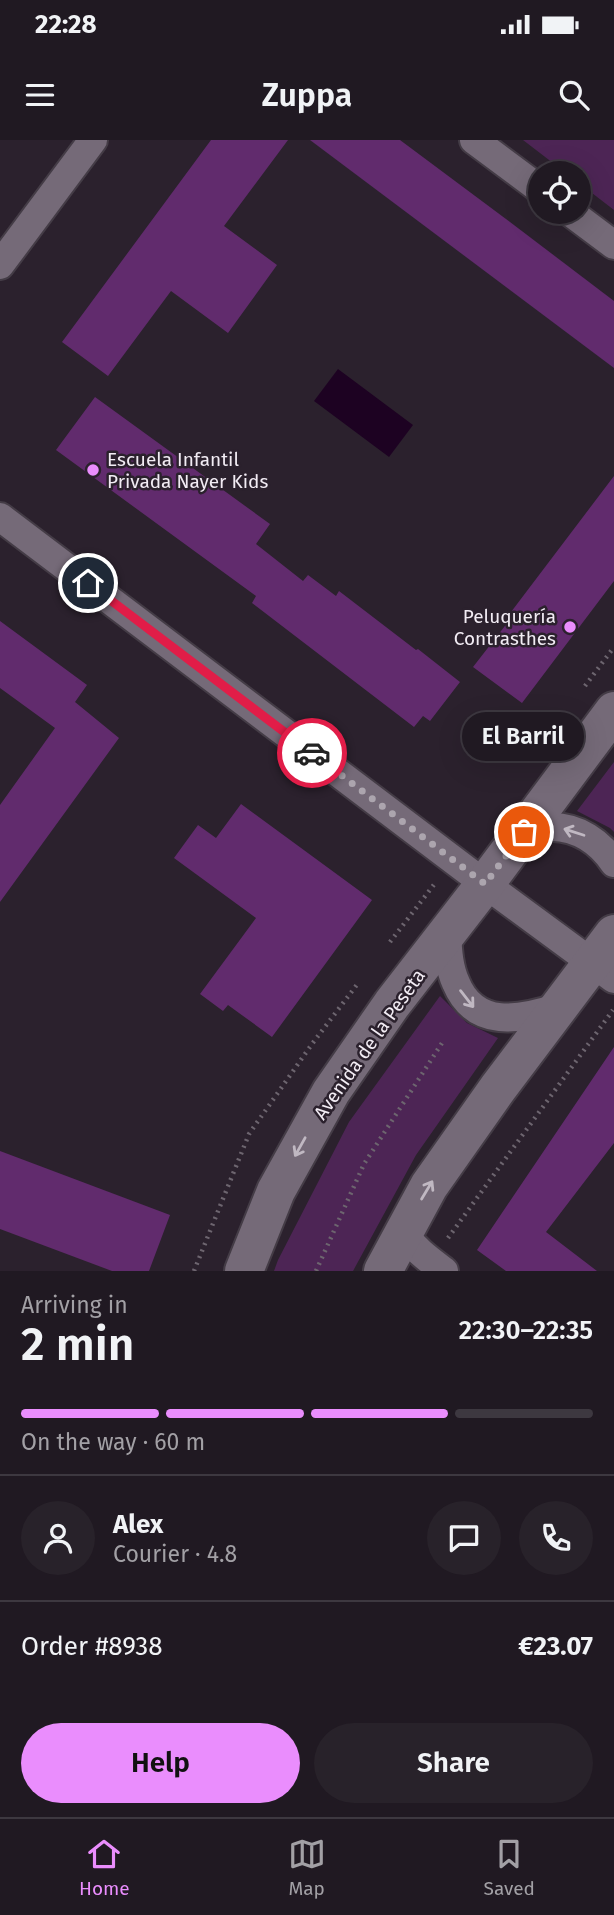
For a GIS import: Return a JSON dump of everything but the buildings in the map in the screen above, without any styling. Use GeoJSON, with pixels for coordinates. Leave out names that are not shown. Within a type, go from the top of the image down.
{"type":"FeatureCollection","features":[{"type":"Feature","properties":{"kind":"street"},"geometry":{"type":"LineString","coordinates":[[0,265],[93,140]]}},
{"type":"Feature","properties":{"kind":"street"},"geometry":{"type":"LineString","coordinates":[[474,140],[528,180]]}},
{"type":"Feature","properties":{"kind":"street"},"geometry":{"type":"LineString","coordinates":[[586,224],[614,244]]}},
{"type":"Feature","properties":{"kind":"street"},"geometry":{"type":"LineString","coordinates":[[0,517],[485,884],[607,958],[559,1007],[498,1088],[429,1186],[383,1271]]}},
{"type":"Feature","properties":{"kind":"street","name":"Avenida de la Peseta"},"geometry":{"type":"LineString","coordinates":[[244,1271],[276,1191],[331,1092],[392,1004],[614,711]]}},
{"type":"Feature","properties":{"kind":"street"},"geometry":{"type":"LineString","coordinates":[[524,832],[551,827],[568,829],[590,837],[607,852],[614,863]]}},
{"type":"Feature","properties":{"kind":"street","name":"Avenida de la Peseta"},"geometry":{"type":"LineString","coordinates":[[446,935],[455,982],[474,1008],[496,1018],[517,1018],[534,1016],[559,1007]]}},
{"type":"Feature","properties":{"kind":"street"},"geometry":{"type":"LineString","coordinates":[[403,1232],[411,1245],[422,1255],[444,1258]]}},
{"type":"Feature","properties":{"kind":"path"},"geometry":{"type":"LineString","coordinates":[[444,1258],[614,1009]]}},
{"type":"Feature","properties":{"kind":"path"},"geometry":{"type":"LineString","coordinates":[[316,1271],[364,1164],[442,1043]]}},
{"type":"Feature","properties":{"kind":"shaded area"},"geometry":{"type":"Polygon","coordinates":[[[523,140],[614,140],[614,210],[591,192],[591,161],[550,161],[523,140]]]}},
{"type":"Feature","properties":{"kind":"shaded area"},"geometry":{"type":"Polygon","coordinates":[[[338,369],[413,425],[389,457],[314,401],[338,369]]]}},
{"type":"Feature","properties":{"kind":"shaded area"},"geometry":{"type":"Polygon","coordinates":[[[614,762],[614,832],[577,811],[614,762]]]}},
{"type":"Feature","properties":{"kind":"shaded area"},"geometry":{"type":"Polygon","coordinates":[[[440,996],[467,1023],[498,1038],[416,1155],[353,1271],[274,1271],[349,1122],[440,996]]]}},
{"type":"Feature","properties":{"kind":"way so far"},"geometry":{"type":"LineString","coordinates":[[312,753],[485,884],[524,832]]}},
{"type":"Feature","properties":{"kind":"place","name":"Escuela Infantil Privada Nayer Kids"},"geometry":{"type":"Point","coordinates":[93,470]}},
{"type":"Feature","properties":{"kind":"place","name":"Peluquería Contrasthes"},"geometry":{"type":"Point","coordinates":[570,627]}},
{"type":"Feature","properties":{"kind":"place","name":"El Barril"},"geometry":{"type":"Point","coordinates":[524,832]}},
{"type":"Feature","properties":{"kind":"route"},"geometry":{"type":"LineString","coordinates":[[88,583],[312,753]]}}]}
